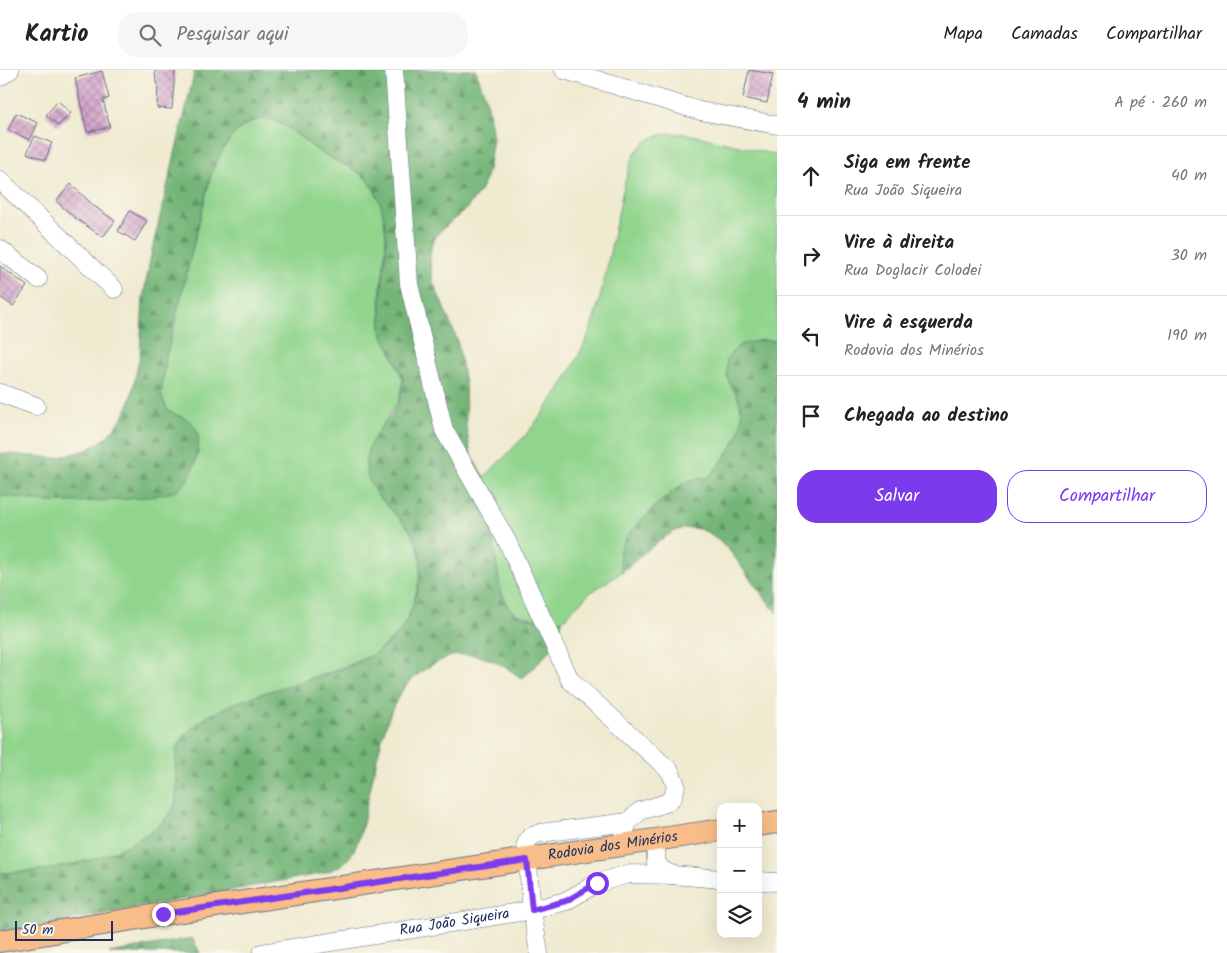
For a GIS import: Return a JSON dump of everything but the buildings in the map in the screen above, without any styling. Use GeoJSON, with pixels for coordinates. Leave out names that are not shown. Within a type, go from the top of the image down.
{"type":"FeatureCollection","features":[{"type":"Feature","properties":{"kind":"main road"},"geometry":{"type":"LineString","coordinates":[[762,824],[777,822]]}},
{"type":"Feature","properties":{"kind":"main road","name":"Rodovia dos Minérios"},"geometry":{"type":"LineString","coordinates":[[0,941],[173,912],[620,847],[717,831]]}},
{"type":"Feature","properties":{"kind":"street"},"geometry":{"type":"LineString","coordinates":[[0,77],[10,70]]}},
{"type":"Feature","properties":{"kind":"street"},"geometry":{"type":"LineString","coordinates":[[394,70],[409,284],[444,430],[507,541],[570,680],[670,770],[676,785],[673,797],[666,804],[640,812],[628,822],[620,847]]}},
{"type":"Feature","properties":{"kind":"street"},"geometry":{"type":"LineString","coordinates":[[564,70],[700,111],[777,125]]}},
{"type":"Feature","properties":{"kind":"street"},"geometry":{"type":"LineString","coordinates":[[0,180],[114,289]]}},
{"type":"Feature","properties":{"kind":"street"},"geometry":{"type":"LineString","coordinates":[[0,249],[38,278]]}},
{"type":"Feature","properties":{"kind":"street"},"geometry":{"type":"LineString","coordinates":[[0,393],[36,406]]}},
{"type":"Feature","properties":{"kind":"street"},"geometry":{"type":"LineString","coordinates":[[539,953],[527,860],[526,844],[530,837],[540,833],[628,822]]}},
{"type":"Feature","properties":{"kind":"street"},"geometry":{"type":"LineString","coordinates":[[656,840],[656,863],[673,876]]}},
{"type":"Feature","properties":{"kind":"street","name":"Rua João Siqueira"},"geometry":{"type":"LineString","coordinates":[[262,953],[532,910],[566,901],[597,883],[628,874],[717,879]]}},
{"type":"Feature","properties":{"kind":"street"},"geometry":{"type":"LineString","coordinates":[[762,881],[777,882]]}},
{"type":"Feature","properties":{"kind":"green space"},"geometry":{"type":"Polygon","coordinates":[[[195,70],[476,70],[488,105],[493,138],[488,171],[481,190],[467,208],[438,233],[431,247],[430,260],[433,282],[457,339],[465,383],[466,426],[471,455],[484,477],[500,589],[508,607],[516,614],[534,619],[562,621],[559,637],[552,649],[522,679],[503,666],[483,657],[461,655],[439,661],[421,672],[410,682],[397,699],[391,711],[378,752],[357,844],[346,861],[334,869],[311,876],[0,933],[0,873],[57,868],[75,864],[111,853],[144,836],[164,822],[174,807],[177,789],[177,751],[186,734],[197,724],[220,710],[246,699],[331,673],[357,663],[380,650],[402,629],[413,605],[418,588],[420,561],[416,541],[402,521],[385,504],[371,485],[367,474],[366,461],[371,443],[397,406],[403,382],[400,369],[383,336],[381,328],[381,296],[386,246],[384,217],[378,197],[374,189],[361,174],[324,154],[295,132],[279,123],[266,119],[255,120],[236,132],[228,141],[211,174],[166,357],[161,395],[168,411],[192,423],[197,433],[198,450],[189,477],[179,489],[170,493],[136,498],[46,502],[0,496],[0,453],[55,458],[87,450],[106,438],[123,417],[131,398],[140,355],[143,298],[152,250],[195,70]]]}},
{"type":"Feature","properties":{"kind":"green space"},"geometry":{"type":"Polygon","coordinates":[[[259,119],[271,120],[286,126],[318,151],[358,172],[367,179],[380,199],[385,225],[386,246],[380,296],[381,329],[403,379],[399,400],[375,436],[377,495],[408,528],[416,543],[421,561],[419,582],[410,614],[399,633],[373,655],[336,670],[238,702],[199,723],[184,736],[175,767],[177,787],[175,805],[161,825],[133,843],[107,855],[68,866],[45,870],[0,873],[0,496],[195,464],[198,442],[196,429],[187,420],[168,411],[161,395],[166,357],[211,174],[224,147],[234,134],[259,119]]]}},
{"type":"Feature","properties":{"kind":"green space"},"geometry":{"type":"Polygon","coordinates":[[[671,133],[688,134],[777,155],[777,341],[761,340],[727,377],[739,399],[743,413],[741,430],[732,447],[709,477],[689,481],[619,551],[622,572],[590,593],[562,621],[534,619],[516,614],[508,607],[500,589],[484,477],[533,427],[571,370],[584,345],[596,313],[629,167],[636,152],[648,140],[671,133]]]}},
{"type":"Feature","properties":{"kind":"green space"},"geometry":{"type":"Polygon","coordinates":[[[761,340],[777,341],[777,613],[731,552],[704,530],[693,528],[674,532],[659,541],[622,572],[620,557],[622,544],[647,514],[669,494],[686,482],[709,477],[730,450],[740,431],[742,420],[738,398],[727,377],[727,358],[739,345],[761,340]]]}},
{"type":"Feature","properties":{"kind":"green space"},"geometry":{"type":"Polygon","coordinates":[[[192,938],[200,953],[109,953],[192,938]]]}},
{"type":"Feature","properties":{"kind":"route"},"geometry":{"type":"LineString","coordinates":[[163,914],[527,860],[532,910],[566,901],[597,883]]}}]}
